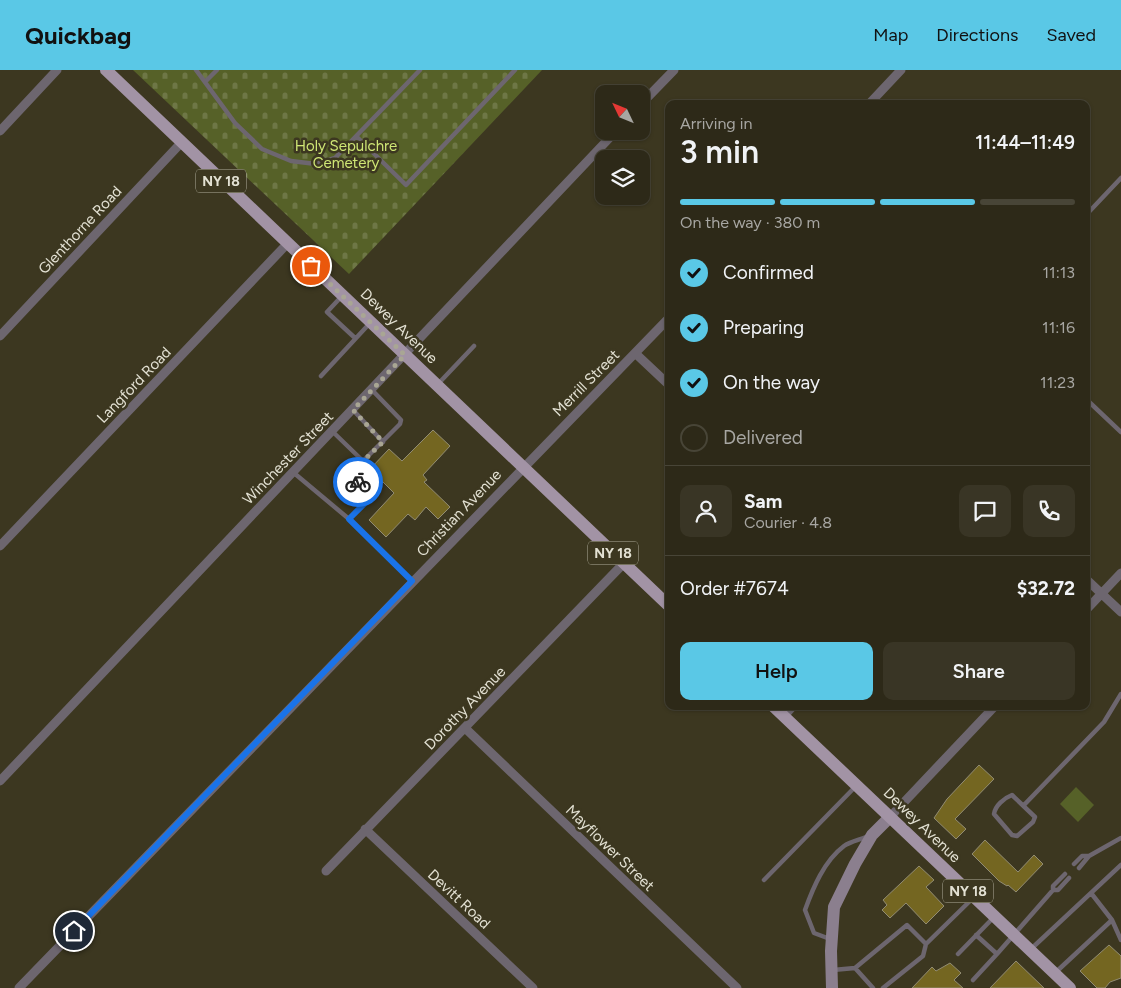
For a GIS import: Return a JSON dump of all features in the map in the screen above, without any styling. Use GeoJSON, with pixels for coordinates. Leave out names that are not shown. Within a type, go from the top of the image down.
{"type":"FeatureCollection","features":[{"type":"Feature","properties":{"kind":"main road","name":"Dewey Avenue"},"geometry":{"type":"LineString","coordinates":[[106,70],[180,144],[343,295],[665,602]]}},
{"type":"Feature","properties":{"kind":"main road","name":"Dewey Avenue"},"geometry":{"type":"LineString","coordinates":[[778,710],[1070,988]]}},
{"type":"Feature","properties":{"kind":"street"},"geometry":{"type":"LineString","coordinates":[[0,131],[57,70]]}},
{"type":"Feature","properties":{"kind":"street"},"geometry":{"type":"LineString","coordinates":[[650,95],[674,70]]}},
{"type":"Feature","properties":{"kind":"street"},"geometry":{"type":"LineString","coordinates":[[873,100],[900,70]]}},
{"type":"Feature","properties":{"kind":"street","name":"Winchester Street"},"geometry":{"type":"LineString","coordinates":[[0,781],[294,473],[608,140]]}},
{"type":"Feature","properties":{"kind":"street","name":"Glenthorne Road"},"geometry":{"type":"LineString","coordinates":[[0,336],[180,144]]}},
{"type":"Feature","properties":{"kind":"street","name":"Langford Road"},"geometry":{"type":"LineString","coordinates":[[0,546],[287,244]]}},
{"type":"Feature","properties":{"kind":"street","name":"Merrill Street"},"geometry":{"type":"LineString","coordinates":[[523,468],[665,322]]}},
{"type":"Feature","properties":{"kind":"street"},"geometry":{"type":"LineString","coordinates":[[635,353],[665,381]]}},
{"type":"Feature","properties":{"kind":"street","name":"Christian Avenue"},"geometry":{"type":"LineString","coordinates":[[19,988],[523,468]]}},
{"type":"Feature","properties":{"kind":"street","name":"Dorothy Avenue"},"geometry":{"type":"LineString","coordinates":[[326,871],[624,563]]}},
{"type":"Feature","properties":{"kind":"street"},"geometry":{"type":"LineString","coordinates":[[1090,606],[1121,573]]}},
{"type":"Feature","properties":{"kind":"street"},"geometry":{"type":"LineString","coordinates":[[1090,583],[1121,612]]}},
{"type":"Feature","properties":{"kind":"street"},"geometry":{"type":"LineString","coordinates":[[784,716],[790,710]]}},
{"type":"Feature","properties":{"kind":"street"},"geometry":{"type":"LineString","coordinates":[[832,988],[834,907],[855,864],[872,835],[991,710]]}},
{"type":"Feature","properties":{"kind":"street","name":"Mayflower Street"},"geometry":{"type":"LineString","coordinates":[[465,728],[737,988]]}},
{"type":"Feature","properties":{"kind":"street","name":"Devitt Road"},"geometry":{"type":"LineString","coordinates":[[366,829],[533,988]]}},
{"type":"Feature","properties":{"kind":"lane"},"geometry":{"type":"LineString","coordinates":[[196,70],[206,81],[235,123],[262,149],[291,161],[316,164],[335,158],[420,70]]}},
{"type":"Feature","properties":{"kind":"lane"},"geometry":{"type":"LineString","coordinates":[[206,81],[217,70]]}},
{"type":"Feature","properties":{"kind":"lane"},"geometry":{"type":"LineString","coordinates":[[357,137],[406,185],[515,70]]}},
{"type":"Feature","properties":{"kind":"lane"},"geometry":{"type":"LineString","coordinates":[[1090,211],[1121,178]]}},
{"type":"Feature","properties":{"kind":"lane"},"geometry":{"type":"LineString","coordinates":[[343,295],[327,312],[356,338]]}},
{"type":"Feature","properties":{"kind":"lane"},"geometry":{"type":"LineString","coordinates":[[321,376],[371,322]]}},
{"type":"Feature","properties":{"kind":"lane"},"geometry":{"type":"LineString","coordinates":[[437,386],[474,346]]}},
{"type":"Feature","properties":{"kind":"lane"},"geometry":{"type":"LineString","coordinates":[[349,519],[368,500],[370,494],[353,477],[354,470],[400,424],[401,420],[372,390]]}},
{"type":"Feature","properties":{"kind":"lane"},"geometry":{"type":"LineString","coordinates":[[1090,403],[1121,432]]}},
{"type":"Feature","properties":{"kind":"lane"},"geometry":{"type":"LineString","coordinates":[[353,410],[383,442]]}},
{"type":"Feature","properties":{"kind":"lane"},"geometry":{"type":"LineString","coordinates":[[332,432],[363,461]]}},
{"type":"Feature","properties":{"kind":"lane"},"geometry":{"type":"LineString","coordinates":[[294,473],[349,519],[412,581]]}},
{"type":"Feature","properties":{"kind":"lane"},"geometry":{"type":"LineString","coordinates":[[1024,805],[1104,722],[1121,694]]}},
{"type":"Feature","properties":{"kind":"lane"},"geometry":{"type":"LineString","coordinates":[[764,880],[857,786]]}},
{"type":"Feature","properties":{"kind":"lane"},"geometry":{"type":"LineString","coordinates":[[1012,795],[1024,805],[1035,818],[1034,822],[1017,836],[1007,829],[994,814],[995,810],[1007,797],[1012,795]]}},
{"type":"Feature","properties":{"kind":"lane"},"geometry":{"type":"LineString","coordinates":[[832,939],[814,933],[804,910],[815,882],[834,857],[845,845],[872,835]]}},
{"type":"Feature","properties":{"kind":"lane"},"geometry":{"type":"LineString","coordinates":[[1079,868],[1089,856],[1121,838]]}},
{"type":"Feature","properties":{"kind":"lane"},"geometry":{"type":"LineString","coordinates":[[1074,864],[1082,856],[1089,856]]}},
{"type":"Feature","properties":{"kind":"lane"},"geometry":{"type":"LineString","coordinates":[[1030,950],[1121,865]]}},
{"type":"Feature","properties":{"kind":"lane"},"geometry":{"type":"LineString","coordinates":[[973,980],[1015,935],[1053,890],[1053,886],[1065,874]]}},
{"type":"Feature","properties":{"kind":"lane"},"geometry":{"type":"LineString","coordinates":[[1053,890],[1058,890],[1069,878]]}},
{"type":"Feature","properties":{"kind":"lane"},"geometry":{"type":"LineString","coordinates":[[1091,894],[1112,920],[1121,940]]}},
{"type":"Feature","properties":{"kind":"lane"},"geometry":{"type":"LineString","coordinates":[[883,988],[923,956],[926,944],[974,897]]}},
{"type":"Feature","properties":{"kind":"lane"},"geometry":{"type":"LineString","coordinates":[[958,954],[994,916]]}},
{"type":"Feature","properties":{"kind":"lane"},"geometry":{"type":"LineString","coordinates":[[1055,973],[1112,920]]}},
{"type":"Feature","properties":{"kind":"lane"},"geometry":{"type":"LineString","coordinates":[[831,970],[855,968],[907,925],[926,944]]}},
{"type":"Feature","properties":{"kind":"lane"},"geometry":{"type":"LineString","coordinates":[[976,935],[997,954]]}},
{"type":"Feature","properties":{"kind":"lane"},"geometry":{"type":"LineString","coordinates":[[855,968],[873,988]]}},
{"type":"Feature","properties":{"kind":"green space","name":"Holy Sepulchre Cemetery"},"geometry":{"type":"Polygon","coordinates":[[[133,70],[542,70],[349,274],[133,70]]]}},
{"type":"Feature","properties":{"kind":"green space"},"geometry":{"type":"Polygon","coordinates":[[[1076,787],[1094,805],[1078,822],[1060,804],[1076,787]]]}},
{"type":"Feature","properties":{"kind":"building"},"geometry":{"type":"Polygon","coordinates":[[[433,430],[450,446],[423,475],[427,480],[424,482],[450,507],[438,519],[426,507],[415,520],[408,514],[386,537],[369,520],[394,493],[370,469],[389,449],[402,461],[433,430]]]}},
{"type":"Feature","properties":{"kind":"building"},"geometry":{"type":"Polygon","coordinates":[[[979,765],[994,779],[955,819],[966,829],[956,839],[934,818],[947,799],[979,765]]]}},
{"type":"Feature","properties":{"kind":"building"},"geometry":{"type":"Polygon","coordinates":[[[985,840],[1018,872],[1034,855],[1043,864],[1016,892],[1008,885],[999,881],[972,854],[985,840]]]}},
{"type":"Feature","properties":{"kind":"building"},"geometry":{"type":"Polygon","coordinates":[[[919,866],[934,880],[926,887],[944,906],[926,924],[906,903],[890,918],[882,910],[887,905],[883,900],[919,866]]]}},
{"type":"Feature","properties":{"kind":"building"},"geometry":{"type":"Polygon","coordinates":[[[1109,945],[1121,956],[1121,978],[1110,982],[1105,988],[1097,988],[1080,971],[1109,945]]]}},
{"type":"Feature","properties":{"kind":"building"},"geometry":{"type":"Polygon","coordinates":[[[1016,961],[1044,988],[990,988],[1016,961]]]}},
{"type":"Feature","properties":{"kind":"building"},"geometry":{"type":"Polygon","coordinates":[[[950,963],[961,973],[954,980],[963,988],[912,988],[932,967],[936,971],[950,963]]]}},
{"type":"Feature","properties":{"kind":"way so far"},"geometry":{"type":"LineString","coordinates":[[311,266],[405,355],[353,410],[383,442],[354,470],[353,477],[358,482]]}},
{"type":"Feature","properties":{"kind":"route"},"geometry":{"type":"LineString","coordinates":[[74,931],[412,581],[349,519],[368,500],[370,494],[358,482]]}}]}
